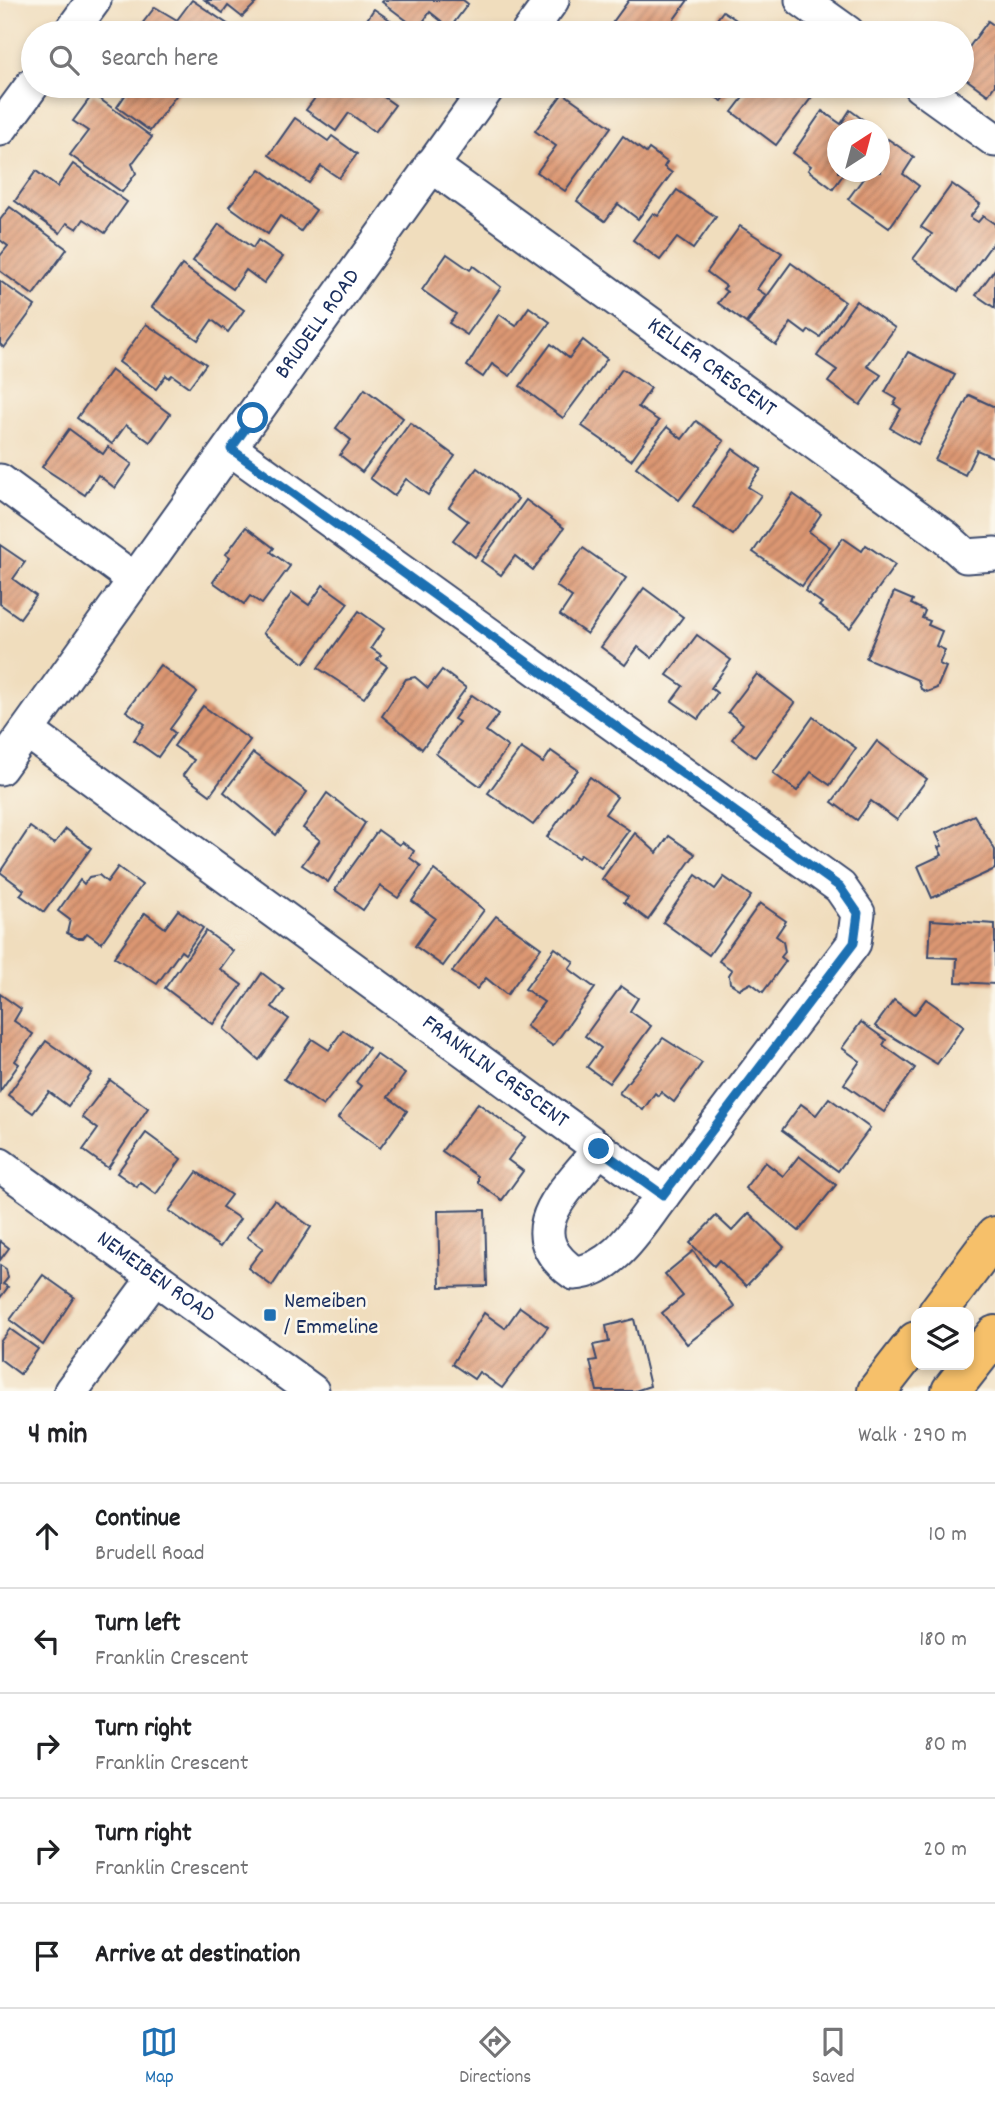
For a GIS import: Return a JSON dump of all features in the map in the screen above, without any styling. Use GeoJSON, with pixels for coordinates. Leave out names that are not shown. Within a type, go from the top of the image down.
{"type":"FeatureCollection","features":[{"type":"Feature","properties":{"kind":"main road"},"geometry":{"type":"LineString","coordinates":[[942,1307],[995,1236]]}},
{"type":"Feature","properties":{"kind":"main road"},"geometry":{"type":"LineString","coordinates":[[951,1391],[995,1335]]}},
{"type":"Feature","properties":{"kind":"main road"},"geometry":{"type":"LineString","coordinates":[[877,1391],[911,1347]]}},
{"type":"Feature","properties":{"kind":"street"},"geometry":{"type":"LineString","coordinates":[[79,21],[94,0]]}},
{"type":"Feature","properties":{"kind":"street"},"geometry":{"type":"LineString","coordinates":[[537,21],[552,0]]}},
{"type":"Feature","properties":{"kind":"street"},"geometry":{"type":"LineString","coordinates":[[802,0],[831,21]]}},
{"type":"Feature","properties":{"kind":"street"},"geometry":{"type":"LineString","coordinates":[[0,129],[23,98]]}},
{"type":"Feature","properties":{"kind":"street","name":"BRUDELL ROAD"},"geometry":{"type":"LineString","coordinates":[[0,768],[480,98]]}},
{"type":"Feature","properties":{"kind":"street"},"geometry":{"type":"LineString","coordinates":[[937,98],[995,140]]}},
{"type":"Feature","properties":{"kind":"street","name":"KELLER CRESCENT"},"geometry":{"type":"LineString","coordinates":[[432,164],[945,537],[966,556],[995,554]]}},
{"type":"Feature","properties":{"kind":"street"},"geometry":{"type":"LineString","coordinates":[[231,449],[840,887],[858,913],[854,943],[663,1195],[624,1243],[601,1266],[574,1273],[555,1260],[545,1241],[546,1223],[565,1191],[599,1149]]}},
{"type":"Feature","properties":{"kind":"street"},"geometry":{"type":"LineString","coordinates":[[0,481],[135,580]]}},
{"type":"Feature","properties":{"kind":"street","name":"FRANKLIN CRESCENT"},"geometry":{"type":"LineString","coordinates":[[27,731],[663,1195]]}},
{"type":"Feature","properties":{"kind":"street","name":"NEMEIBEN ROAD"},"geometry":{"type":"LineString","coordinates":[[0,1165],[312,1391]]}},
{"type":"Feature","properties":{"kind":"street"},"geometry":{"type":"LineString","coordinates":[[71,1391],[155,1277]]}},
{"type":"Feature","properties":{"kind":"building"},"geometry":{"type":"Polygon","coordinates":[[[192,0],[223,21],[144,21],[155,7],[177,20],[192,0]]]}},
{"type":"Feature","properties":{"kind":"building"},"geometry":{"type":"Polygon","coordinates":[[[205,0],[259,0],[242,17],[228,6],[223,13],[205,0]]]}},
{"type":"Feature","properties":{"kind":"building"},"geometry":{"type":"Polygon","coordinates":[[[463,0],[468,4],[455,21],[441,21],[430,12],[424,21],[407,21],[382,2],[463,0]]]}},
{"type":"Feature","properties":{"kind":"building"},"geometry":{"type":"Polygon","coordinates":[[[629,0],[688,0],[673,21],[614,21],[629,0]]]}},
{"type":"Feature","properties":{"kind":"building"},"geometry":{"type":"Polygon","coordinates":[[[374,9],[392,21],[366,21],[374,9]]]}},
{"type":"Feature","properties":{"kind":"building"},"geometry":{"type":"Polygon","coordinates":[[[723,11],[738,21],[716,21],[723,11]]]}},
{"type":"Feature","properties":{"kind":"building"},"geometry":{"type":"Polygon","coordinates":[[[988,21],[995,26],[995,85],[988,95],[974,85],[974,40],[988,21]]]}},
{"type":"Feature","properties":{"kind":"building"},"geometry":{"type":"Polygon","coordinates":[[[90,98],[98,98],[152,137],[132,164],[136,173],[122,192],[70,155],[88,131],[73,121],[90,98]]]}},
{"type":"Feature","properties":{"kind":"building"},"geometry":{"type":"Polygon","coordinates":[[[123,98],[174,98],[150,131],[117,107],[123,98]]]}},
{"type":"Feature","properties":{"kind":"building"},"geometry":{"type":"Polygon","coordinates":[[[315,98],[385,98],[395,105],[375,132],[349,113],[336,131],[306,110],[315,98]]]}},
{"type":"Feature","properties":{"kind":"building"},"geometry":{"type":"Polygon","coordinates":[[[559,98],[570,98],[611,127],[565,191],[537,172],[556,146],[535,131],[559,98]]]}},
{"type":"Feature","properties":{"kind":"building"},"geometry":{"type":"Polygon","coordinates":[[[743,98],[811,98],[776,145],[732,112],[743,98]]]}},
{"type":"Feature","properties":{"kind":"building"},"geometry":{"type":"Polygon","coordinates":[[[850,110],[862,119],[844,119],[850,110]]]}},
{"type":"Feature","properties":{"kind":"building"},"geometry":{"type":"Polygon","coordinates":[[[822,111],[834,119],[827,119],[827,182],[838,182],[833,189],[808,170],[811,166],[793,153],[822,111]]]}},
{"type":"Feature","properties":{"kind":"building"},"geometry":{"type":"Polygon","coordinates":[[[295,118],[328,141],[332,136],[357,154],[339,178],[321,166],[309,183],[269,155],[295,118]]]}},
{"type":"Feature","properties":{"kind":"building"},"geometry":{"type":"Polygon","coordinates":[[[623,136],[646,153],[649,149],[667,162],[664,167],[672,173],[638,219],[618,204],[605,221],[577,201],[623,136]]]}},
{"type":"Feature","properties":{"kind":"building"},"geometry":{"type":"Polygon","coordinates":[[[890,140],[914,157],[903,174],[919,186],[889,228],[848,199],[861,182],[890,182],[890,140]]]}},
{"type":"Feature","properties":{"kind":"building"},"geometry":{"type":"Polygon","coordinates":[[[73,164],[127,202],[105,233],[84,219],[77,229],[67,223],[60,233],[15,201],[36,171],[57,187],[73,164]]]}},
{"type":"Feature","properties":{"kind":"building"},"geometry":{"type":"Polygon","coordinates":[[[260,169],[316,210],[301,231],[280,216],[268,234],[229,206],[260,169]]]}},
{"type":"Feature","properties":{"kind":"building"},"geometry":{"type":"Polygon","coordinates":[[[952,184],[980,204],[970,217],[978,222],[983,216],[995,224],[995,240],[958,291],[913,259],[932,234],[921,227],[952,184]]]}},
{"type":"Feature","properties":{"kind":"building"},"geometry":{"type":"Polygon","coordinates":[[[677,190],[716,217],[693,249],[677,238],[660,260],[633,240],[653,213],[658,216],[677,190]]]}},
{"type":"Feature","properties":{"kind":"building"},"geometry":{"type":"Polygon","coordinates":[[[10,207],[67,249],[33,295],[0,271],[0,256],[8,246],[0,240],[0,220],[10,207]]]}},
{"type":"Feature","properties":{"kind":"building"},"geometry":{"type":"Polygon","coordinates":[[[219,224],[253,248],[258,240],[283,257],[264,283],[246,270],[233,289],[193,261],[219,224]]]}},
{"type":"Feature","properties":{"kind":"building"},"geometry":{"type":"Polygon","coordinates":[[[740,226],[782,253],[757,289],[766,295],[746,323],[718,303],[727,292],[723,289],[726,286],[707,272],[740,226]]]}},
{"type":"Feature","properties":{"kind":"building"},"geometry":{"type":"Polygon","coordinates":[[[447,254],[470,270],[473,266],[501,287],[467,335],[449,323],[456,314],[422,290],[447,254]]]}},
{"type":"Feature","properties":{"kind":"building"},"geometry":{"type":"Polygon","coordinates":[[[791,263],[845,302],[820,337],[809,330],[806,334],[791,323],[776,345],[747,324],[791,263]]]}},
{"type":"Feature","properties":{"kind":"building"},"geometry":{"type":"Polygon","coordinates":[[[182,265],[244,310],[228,332],[212,320],[198,340],[152,307],[182,265]]]}},
{"type":"Feature","properties":{"kind":"building"},"geometry":{"type":"Polygon","coordinates":[[[995,269],[995,308],[976,295],[995,269]]]}},
{"type":"Feature","properties":{"kind":"building"},"geometry":{"type":"Polygon","coordinates":[[[0,281],[35,306],[4,348],[0,344],[0,281]]]}},
{"type":"Feature","properties":{"kind":"building"},"geometry":{"type":"Polygon","coordinates":[[[856,301],[895,328],[867,366],[881,375],[860,405],[828,382],[837,370],[817,356],[856,301]]]}},
{"type":"Feature","properties":{"kind":"building"},"geometry":{"type":"Polygon","coordinates":[[[529,307],[550,322],[510,376],[492,364],[483,377],[467,366],[499,314],[516,326],[529,307]]]}},
{"type":"Feature","properties":{"kind":"building"},"geometry":{"type":"Polygon","coordinates":[[[146,324],[206,364],[189,387],[172,375],[169,378],[166,375],[156,389],[119,362],[146,324]]]}},
{"type":"Feature","properties":{"kind":"building"},"geometry":{"type":"Polygon","coordinates":[[[583,340],[607,359],[563,418],[520,386],[551,344],[569,358],[583,340]]]}},
{"type":"Feature","properties":{"kind":"building"},"geometry":{"type":"Polygon","coordinates":[[[908,352],[955,375],[918,444],[890,428],[901,409],[894,404],[897,399],[885,392],[908,352]]]}},
{"type":"Feature","properties":{"kind":"building"},"geometry":{"type":"Polygon","coordinates":[[[622,369],[651,388],[638,407],[659,421],[631,460],[582,426],[622,369]]]}},
{"type":"Feature","properties":{"kind":"building"},"geometry":{"type":"Polygon","coordinates":[[[111,370],[170,414],[150,442],[126,425],[112,444],[77,418],[111,370]]]}},
{"type":"Feature","properties":{"kind":"building"},"geometry":{"type":"Polygon","coordinates":[[[365,389],[403,418],[362,472],[340,455],[351,440],[336,428],[365,389]]]}},
{"type":"Feature","properties":{"kind":"building"},"geometry":{"type":"Polygon","coordinates":[[[969,395],[995,407],[995,458],[977,450],[965,475],[935,460],[969,395]]]}},
{"type":"Feature","properties":{"kind":"building"},"geometry":{"type":"Polygon","coordinates":[[[696,421],[724,441],[679,500],[636,467],[667,427],[682,439],[696,421]]]}},
{"type":"Feature","properties":{"kind":"building"},"geometry":{"type":"Polygon","coordinates":[[[410,423],[455,456],[428,495],[406,479],[394,496],[370,478],[410,423]]]}},
{"type":"Feature","properties":{"kind":"building"},"geometry":{"type":"Polygon","coordinates":[[[69,429],[103,454],[108,447],[132,464],[115,488],[98,475],[85,495],[42,467],[69,429]]]}},
{"type":"Feature","properties":{"kind":"building"},"geometry":{"type":"Polygon","coordinates":[[[733,449],[761,469],[748,487],[761,495],[733,535],[693,506],[733,449]]]}},
{"type":"Feature","properties":{"kind":"building"},"geometry":{"type":"Polygon","coordinates":[[[477,468],[518,499],[475,557],[453,540],[468,521],[449,507],[477,468]]]}},
{"type":"Feature","properties":{"kind":"building"},"geometry":{"type":"Polygon","coordinates":[[[793,494],[821,514],[809,532],[830,547],[802,586],[753,552],[793,494]]]}},
{"type":"Feature","properties":{"kind":"building"},"geometry":{"type":"Polygon","coordinates":[[[526,500],[564,528],[533,570],[515,556],[501,575],[481,561],[526,500]]]}},
{"type":"Feature","properties":{"kind":"building"},"geometry":{"type":"Polygon","coordinates":[[[246,527],[274,548],[271,552],[290,566],[262,604],[250,596],[244,604],[213,582],[230,557],[226,554],[246,527]]]}},
{"type":"Feature","properties":{"kind":"building"},"geometry":{"type":"Polygon","coordinates":[[[843,538],[862,551],[866,545],[895,565],[850,628],[819,606],[822,603],[805,591],[843,538]]]}},
{"type":"Feature","properties":{"kind":"building"},"geometry":{"type":"Polygon","coordinates":[[[0,545],[25,562],[13,579],[36,596],[20,618],[0,604],[0,545]]]}},
{"type":"Feature","properties":{"kind":"building"},"geometry":{"type":"Polygon","coordinates":[[[583,548],[626,578],[587,634],[560,615],[572,597],[556,586],[583,548]]]}},
{"type":"Feature","properties":{"kind":"building"},"geometry":{"type":"Polygon","coordinates":[[[323,585],[348,603],[304,663],[263,633],[292,593],[309,605],[323,585]]]}},
{"type":"Feature","properties":{"kind":"building"},"geometry":{"type":"Polygon","coordinates":[[[644,588],[683,617],[652,658],[638,647],[625,665],[601,647],[644,588]]]}},
{"type":"Feature","properties":{"kind":"building"},"geometry":{"type":"Polygon","coordinates":[[[894,592],[913,600],[911,604],[925,611],[922,618],[930,621],[928,625],[942,631],[936,646],[945,650],[939,664],[946,667],[937,688],[927,692],[921,689],[918,680],[866,658],[894,592]]]}},
{"type":"Feature","properties":{"kind":"building"},"geometry":{"type":"Polygon","coordinates":[[[359,611],[384,629],[371,648],[381,655],[377,659],[387,666],[364,698],[318,668],[359,611]]]}},
{"type":"Feature","properties":{"kind":"building"},"geometry":{"type":"Polygon","coordinates":[[[697,635],[731,660],[711,688],[717,693],[698,719],[672,701],[683,686],[667,675],[697,635]]]}},
{"type":"Feature","properties":{"kind":"building"},"geometry":{"type":"Polygon","coordinates":[[[160,665],[197,692],[170,729],[175,733],[158,757],[134,740],[145,724],[126,711],[160,665]]]}},
{"type":"Feature","properties":{"kind":"building"},"geometry":{"type":"Polygon","coordinates":[[[442,670],[466,688],[422,749],[382,716],[406,679],[415,677],[428,688],[442,670]]]}},
{"type":"Feature","properties":{"kind":"building"},"geometry":{"type":"Polygon","coordinates":[[[757,674],[795,703],[755,757],[732,739],[743,724],[728,712],[757,674]]]}},
{"type":"Feature","properties":{"kind":"building"},"geometry":{"type":"Polygon","coordinates":[[[472,695],[499,714],[486,731],[508,747],[480,786],[436,754],[459,722],[454,719],[472,695]]]}},
{"type":"Feature","properties":{"kind":"building"},"geometry":{"type":"Polygon","coordinates":[[[203,706],[250,740],[210,795],[183,775],[194,760],[174,746],[203,706]]]}},
{"type":"Feature","properties":{"kind":"building"},"geometry":{"type":"Polygon","coordinates":[[[813,717],[856,748],[830,785],[811,772],[797,791],[773,773],[813,717]]]}},
{"type":"Feature","properties":{"kind":"building"},"geometry":{"type":"Polygon","coordinates":[[[877,741],[927,779],[897,820],[871,801],[857,820],[832,802],[877,741]]]}},
{"type":"Feature","properties":{"kind":"building"},"geometry":{"type":"Polygon","coordinates":[[[521,748],[543,763],[551,751],[578,770],[533,825],[488,793],[521,748]]]}},
{"type":"Feature","properties":{"kind":"building"},"geometry":{"type":"Polygon","coordinates":[[[253,753],[307,792],[276,835],[224,792],[253,753]]]}},
{"type":"Feature","properties":{"kind":"building"},"geometry":{"type":"Polygon","coordinates":[[[590,777],[617,797],[605,814],[629,830],[601,868],[581,854],[578,858],[547,837],[590,777]]]}},
{"type":"Feature","properties":{"kind":"building"},"geometry":{"type":"Polygon","coordinates":[[[327,793],[365,823],[328,882],[302,865],[320,840],[303,828],[327,793]]]}},
{"type":"Feature","properties":{"kind":"building"},"geometry":{"type":"Polygon","coordinates":[[[974,815],[995,850],[995,869],[932,898],[918,866],[942,855],[938,847],[942,846],[936,833],[974,815]]]}},
{"type":"Feature","properties":{"kind":"building"},"geometry":{"type":"Polygon","coordinates":[[[30,827],[54,844],[66,829],[91,848],[44,912],[20,895],[24,890],[0,872],[30,827]]]}},
{"type":"Feature","properties":{"kind":"building"},"geometry":{"type":"Polygon","coordinates":[[[378,830],[399,845],[402,842],[414,851],[410,858],[421,866],[398,898],[380,886],[363,910],[335,890],[378,830]]]}},
{"type":"Feature","properties":{"kind":"building"},"geometry":{"type":"Polygon","coordinates":[[[635,833],[657,853],[669,836],[695,854],[648,920],[624,902],[628,897],[602,879],[635,833]]]}},
{"type":"Feature","properties":{"kind":"building"},"geometry":{"type":"Polygon","coordinates":[[[118,867],[142,885],[101,943],[87,933],[83,938],[77,938],[67,933],[70,920],[58,911],[80,880],[84,884],[89,877],[99,875],[107,882],[118,867]]]}},
{"type":"Feature","properties":{"kind":"building"},"geometry":{"type":"Polygon","coordinates":[[[434,870],[484,910],[443,966],[415,946],[435,918],[412,901],[434,870]]]}},
{"type":"Feature","properties":{"kind":"building"},"geometry":{"type":"Polygon","coordinates":[[[696,875],[715,889],[724,877],[751,896],[709,955],[663,922],[696,875]]]}},
{"type":"Feature","properties":{"kind":"building"},"geometry":{"type":"Polygon","coordinates":[[[760,903],[786,921],[776,936],[783,941],[785,952],[781,957],[786,961],[763,992],[751,983],[740,989],[730,983],[729,975],[732,970],[719,961],[760,903]]]}},
{"type":"Feature","properties":{"kind":"building"},"geometry":{"type":"Polygon","coordinates":[[[178,910],[203,928],[185,954],[181,951],[157,984],[114,957],[145,913],[165,928],[178,910]]]}},
{"type":"Feature","properties":{"kind":"building"},"geometry":{"type":"Polygon","coordinates":[[[496,916],[541,948],[507,995],[486,978],[477,989],[452,972],[496,916]]]}},
{"type":"Feature","properties":{"kind":"building"},"geometry":{"type":"Polygon","coordinates":[[[931,920],[995,924],[995,984],[956,982],[957,958],[929,957],[931,920]]]}},
{"type":"Feature","properties":{"kind":"building"},"geometry":{"type":"Polygon","coordinates":[[[206,931],[233,951],[220,969],[242,985],[213,1024],[165,988],[206,931]]]}},
{"type":"Feature","properties":{"kind":"building"},"geometry":{"type":"Polygon","coordinates":[[[555,948],[574,962],[569,969],[595,988],[553,1046],[526,1026],[544,1002],[525,989],[555,948]]]}},
{"type":"Feature","properties":{"kind":"building"},"geometry":{"type":"Polygon","coordinates":[[[262,973],[284,990],[272,1007],[289,1019],[259,1060],[224,1029],[262,973]]]}},
{"type":"Feature","properties":{"kind":"building"},"geometry":{"type":"Polygon","coordinates":[[[621,986],[638,998],[630,1011],[651,1026],[609,1083],[587,1067],[601,1048],[585,1036],[621,986]]]}},
{"type":"Feature","properties":{"kind":"building"},"geometry":{"type":"Polygon","coordinates":[[[0,994],[21,1009],[14,1021],[33,1034],[15,1061],[19,1064],[0,1091],[0,994]]]}},
{"type":"Feature","properties":{"kind":"building"},"geometry":{"type":"Polygon","coordinates":[[[926,999],[964,1026],[937,1064],[875,1026],[894,1000],[914,1015],[926,999]]]}},
{"type":"Feature","properties":{"kind":"building"},"geometry":{"type":"Polygon","coordinates":[[[861,1022],[886,1040],[883,1045],[915,1068],[884,1112],[844,1084],[860,1061],[842,1048],[861,1022]]]}},
{"type":"Feature","properties":{"kind":"building"},"geometry":{"type":"Polygon","coordinates":[[[343,1030],[369,1048],[323,1106],[284,1079],[312,1039],[329,1050],[343,1030]]]}},
{"type":"Feature","properties":{"kind":"building"},"geometry":{"type":"Polygon","coordinates":[[[663,1038],[702,1063],[674,1102],[661,1092],[658,1096],[655,1093],[643,1110],[619,1093],[663,1038]]]}},
{"type":"Feature","properties":{"kind":"building"},"geometry":{"type":"Polygon","coordinates":[[[46,1041],[92,1073],[68,1106],[49,1092],[33,1113],[8,1095],[46,1041]]]}},
{"type":"Feature","properties":{"kind":"building"},"geometry":{"type":"Polygon","coordinates":[[[376,1054],[405,1074],[388,1097],[407,1111],[380,1148],[338,1118],[361,1086],[356,1082],[376,1054]]]}},
{"type":"Feature","properties":{"kind":"building"},"geometry":{"type":"Polygon","coordinates":[[[110,1080],[148,1108],[108,1168],[83,1150],[98,1129],[82,1117],[110,1080]]]}},
{"type":"Feature","properties":{"kind":"building"},"geometry":{"type":"Polygon","coordinates":[[[829,1098],[870,1128],[838,1171],[782,1130],[801,1104],[816,1115],[829,1098]]]}},
{"type":"Feature","properties":{"kind":"building"},"geometry":{"type":"Polygon","coordinates":[[[478,1103],[525,1137],[508,1160],[523,1171],[502,1200],[478,1183],[478,1176],[442,1151],[478,1103]]]}},
{"type":"Feature","properties":{"kind":"building"},"geometry":{"type":"Polygon","coordinates":[[[146,1133],[181,1159],[156,1194],[140,1182],[137,1187],[117,1173],[146,1133]]]}},
{"type":"Feature","properties":{"kind":"building"},"geometry":{"type":"Polygon","coordinates":[[[799,1156],[836,1185],[799,1231],[745,1188],[765,1162],[783,1176],[799,1156]]]}},
{"type":"Feature","properties":{"kind":"building"},"geometry":{"type":"Polygon","coordinates":[[[197,1172],[231,1195],[222,1207],[240,1219],[220,1247],[169,1211],[197,1172]]]}},
{"type":"Feature","properties":{"kind":"building"},"geometry":{"type":"Polygon","coordinates":[[[274,1200],[311,1227],[272,1286],[248,1268],[263,1248],[247,1237],[274,1200]]]}},
{"type":"Feature","properties":{"kind":"building"},"geometry":{"type":"Polygon","coordinates":[[[485,1210],[487,1286],[440,1287],[438,1211],[485,1210]]]}},
{"type":"Feature","properties":{"kind":"building"},"geometry":{"type":"Polygon","coordinates":[[[749,1213],[784,1247],[746,1286],[719,1260],[714,1266],[690,1243],[716,1216],[732,1231],[749,1213]]]}},
{"type":"Feature","properties":{"kind":"building"},"geometry":{"type":"Polygon","coordinates":[[[0,1241],[9,1248],[0,1260],[0,1241]]]}},
{"type":"Feature","properties":{"kind":"building"},"geometry":{"type":"Polygon","coordinates":[[[693,1251],[735,1307],[687,1344],[662,1313],[683,1296],[665,1274],[693,1251]]]}},
{"type":"Feature","properties":{"kind":"building"},"geometry":{"type":"Polygon","coordinates":[[[0,1265],[6,1269],[8,1278],[3,1284],[8,1287],[0,1298],[0,1265]]]}},
{"type":"Feature","properties":{"kind":"building"},"geometry":{"type":"Polygon","coordinates":[[[43,1275],[74,1297],[43,1345],[10,1320],[43,1275]]]}},
{"type":"Feature","properties":{"kind":"building"},"geometry":{"type":"Polygon","coordinates":[[[520,1307],[548,1327],[502,1388],[479,1372],[474,1379],[452,1364],[484,1313],[505,1328],[520,1307]]]}},
{"type":"Feature","properties":{"kind":"building"},"geometry":{"type":"Polygon","coordinates":[[[634,1319],[650,1386],[635,1391],[597,1391],[590,1361],[597,1360],[593,1345],[609,1342],[606,1326],[634,1319]]]}},
{"type":"Feature","properties":{"kind":"building"},"geometry":{"type":"Polygon","coordinates":[[[10,1329],[38,1349],[20,1374],[0,1359],[0,1342],[10,1329]]]}},
{"type":"Feature","properties":{"kind":"place","name":"Nemeiben / Emmeline"},"geometry":{"type":"Point","coordinates":[270,1315]}},
{"type":"Feature","properties":{"kind":"route"},"geometry":{"type":"LineString","coordinates":[[253,418],[231,449],[840,887],[858,913],[854,943],[663,1195],[599,1149]]}}]}
